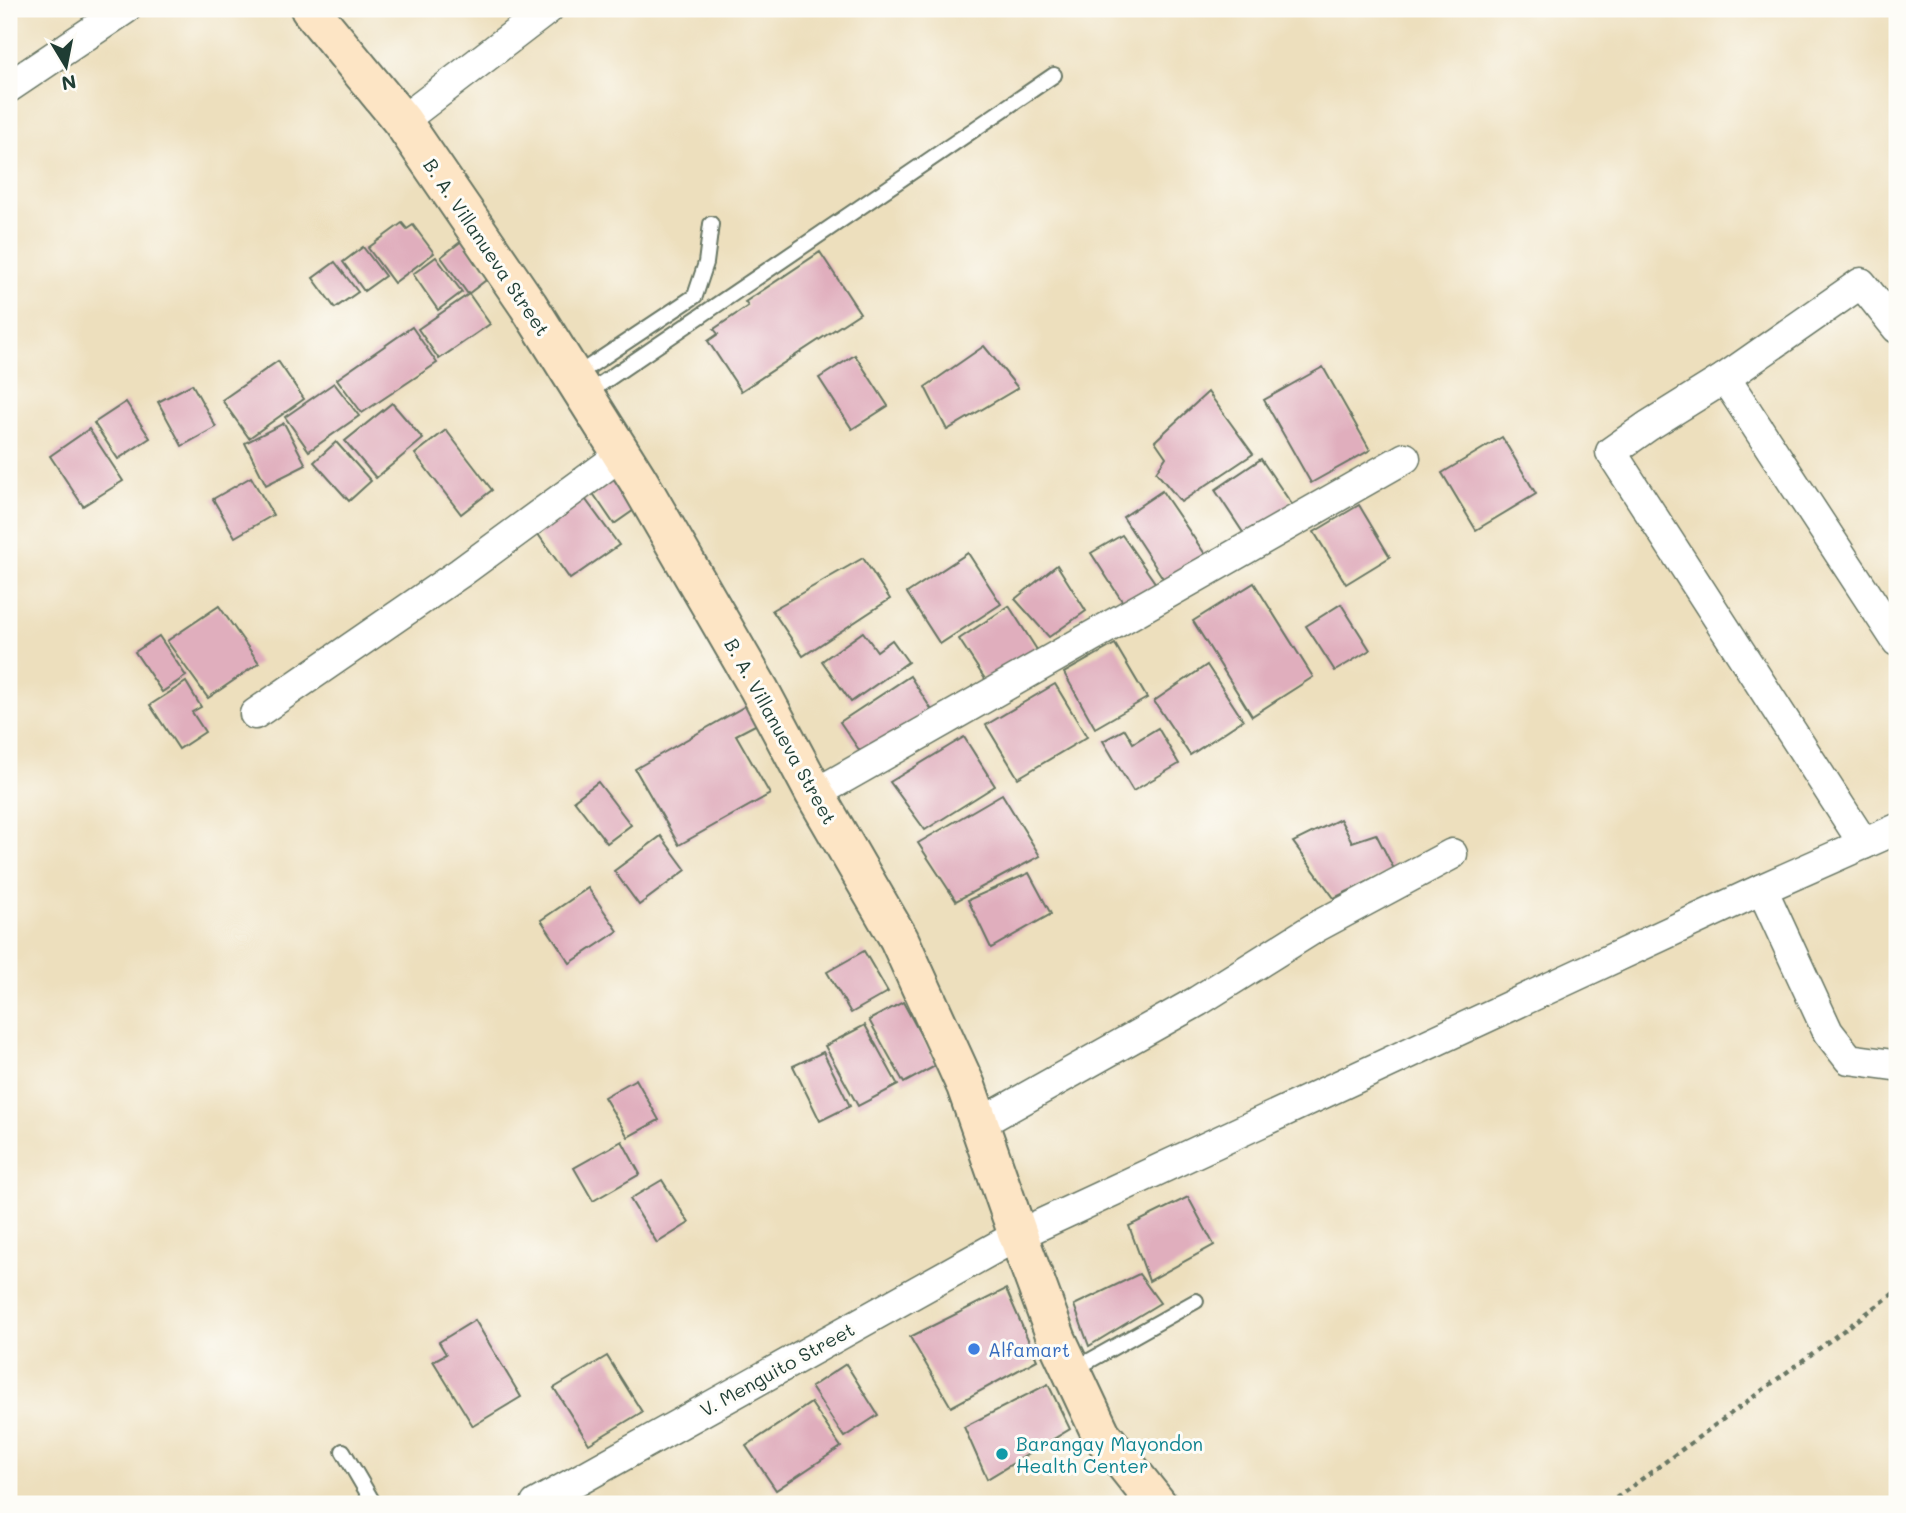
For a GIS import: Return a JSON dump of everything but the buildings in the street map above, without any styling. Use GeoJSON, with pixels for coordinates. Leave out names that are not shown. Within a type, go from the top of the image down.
{"type":"FeatureCollection","features":[{"type":"Feature","properties":{"kind":"street"},"geometry":{"type":"LineString","coordinates":[[9,87],[125,9]]}},
{"type":"Feature","properties":{"kind":"street","name":"B. A. Villanueva Street"},"geometry":{"type":"LineString","coordinates":[[310,9],[402,121],[528,305],[622,454],[759,689],[815,794],[899,939],[966,1086],[1057,1340],[1101,1434],[1157,1504]]}},
{"type":"Feature","properties":{"kind":"street"},"geometry":{"type":"LineString","coordinates":[[402,121],[548,9]]}},
{"type":"Feature","properties":{"kind":"street"},"geometry":{"type":"LineString","coordinates":[[1864,844],[1611,452],[1726,378],[1861,283],[1897,328]]}},
{"type":"Feature","properties":{"kind":"street"},"geometry":{"type":"LineString","coordinates":[[1726,378],[1897,641]]}},
{"type":"Feature","properties":{"kind":"street"},"geometry":{"type":"LineString","coordinates":[[255,713],[460,573],[622,454]]}},
{"type":"Feature","properties":{"kind":"street"},"geometry":{"type":"LineString","coordinates":[[815,794],[1405,458]]}},
{"type":"Feature","properties":{"kind":"street","name":"V. Menguito Street"},"geometry":{"type":"LineString","coordinates":[[536,1504],[1018,1235],[1762,889],[1897,829]]}},
{"type":"Feature","properties":{"kind":"street"},"geometry":{"type":"LineString","coordinates":[[979,1124],[1198,1000],[1316,927],[1452,854]]}},
{"type":"Feature","properties":{"kind":"street"},"geometry":{"type":"LineString","coordinates":[[1762,889],[1828,1032],[1849,1059],[1893,1065],[1897,1063]]}},
{"type":"Feature","properties":{"kind":"lane"},"geometry":{"type":"LineString","coordinates":[[579,386],[1054,75]]}},
{"type":"Feature","properties":{"kind":"lane"},"geometry":{"type":"LineString","coordinates":[[579,386],[695,296],[706,263],[711,224]]}},
{"type":"Feature","properties":{"kind":"lane"},"geometry":{"type":"LineString","coordinates":[[1072,1371],[1196,1301]]}},
{"type":"Feature","properties":{"kind":"lane"},"geometry":{"type":"LineString","coordinates":[[344,1451],[374,1504]]}},
{"type":"Feature","properties":{"kind":"path"},"geometry":{"type":"LineString","coordinates":[[1608,1504],[1897,1292]]}},
{"type":"Feature","properties":{"kind":"place","name":"Alfamart"},"geometry":{"type":"Point","coordinates":[974,1349]}},
{"type":"Feature","properties":{"kind":"place","name":"Barangay Mayondon Health Center"},"geometry":{"type":"Point","coordinates":[1002,1454]}}]}
